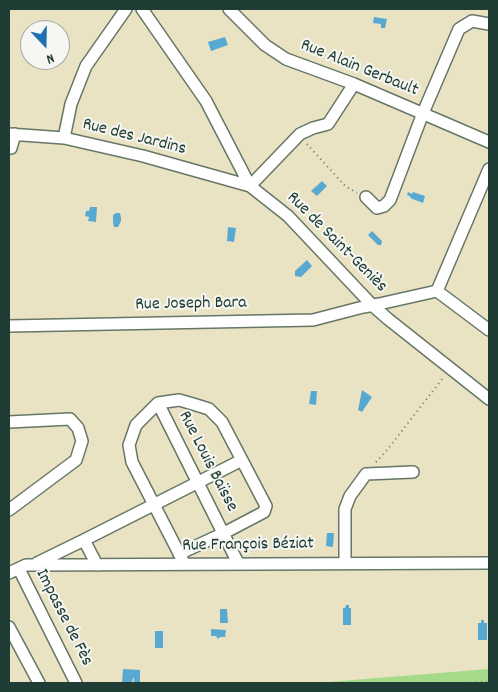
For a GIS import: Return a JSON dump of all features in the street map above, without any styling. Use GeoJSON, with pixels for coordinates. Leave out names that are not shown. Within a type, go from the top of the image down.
{"type":"FeatureCollection","features":[{"type":"Feature","properties":{"kind":"street"},"geometry":{"type":"LineString","coordinates":[[64,138],[71,104],[86,66],[126,9]]}},
{"type":"Feature","properties":{"kind":"street","name":"Rue de Saint-Geniès"},"geometry":{"type":"LineString","coordinates":[[142,9],[206,101],[250,186],[288,216],[388,320],[489,399]]}},
{"type":"Feature","properties":{"kind":"street","name":"Rue Alain Gerbault"},"geometry":{"type":"LineString","coordinates":[[229,9],[265,45],[286,59],[354,84],[489,142]]}},
{"type":"Feature","properties":{"kind":"street"},"geometry":{"type":"LineString","coordinates":[[366,198],[377,208],[384,206],[390,200],[423,113],[459,29],[472,21],[489,24]]}},
{"type":"Feature","properties":{"kind":"street"},"geometry":{"type":"LineString","coordinates":[[250,186],[300,134],[328,124],[354,84]]}},
{"type":"Feature","properties":{"kind":"street"},"geometry":{"type":"LineString","coordinates":[[9,148],[11,148],[12,134]]}},
{"type":"Feature","properties":{"kind":"street","name":"Rue des Jardins"},"geometry":{"type":"LineString","coordinates":[[12,134],[64,138],[143,156],[250,186]]}},
{"type":"Feature","properties":{"kind":"street"},"geometry":{"type":"LineString","coordinates":[[489,169],[437,291],[489,330]]}},
{"type":"Feature","properties":{"kind":"street","name":"Rue Joseph Bara"},"geometry":{"type":"LineString","coordinates":[[9,326],[313,320],[437,291]]}},
{"type":"Feature","properties":{"kind":"street"},"geometry":{"type":"LineString","coordinates":[[180,400],[209,409],[222,422],[266,506],[264,512],[182,559],[132,462],[129,445],[136,425],[158,403],[180,400]]}},
{"type":"Feature","properties":{"kind":"street","name":"Rue Louis Baïsse"},"geometry":{"type":"LineString","coordinates":[[158,403],[238,563]]}},
{"type":"Feature","properties":{"kind":"street"},"geometry":{"type":"LineString","coordinates":[[9,422],[70,419],[78,428],[82,441],[76,460],[9,510]]}},
{"type":"Feature","properties":{"kind":"street"},"geometry":{"type":"LineString","coordinates":[[34,564],[242,460]]}},
{"type":"Feature","properties":{"kind":"street"},"geometry":{"type":"LineString","coordinates":[[345,563],[345,509],[350,496],[366,474],[413,472]]}},
{"type":"Feature","properties":{"kind":"street"},"geometry":{"type":"LineString","coordinates":[[84,540],[96,565]]}},
{"type":"Feature","properties":{"kind":"street","name":"Rue François Béziat"},"geometry":{"type":"LineString","coordinates":[[14,571],[26,565],[34,564],[96,565],[182,559],[238,563],[489,563]]}},
{"type":"Feature","properties":{"kind":"street","name":"Impasse de Fès"},"geometry":{"type":"LineString","coordinates":[[14,571],[76,683]]}},
{"type":"Feature","properties":{"kind":"street"},"geometry":{"type":"LineString","coordinates":[[9,627],[39,683]]}},
{"type":"Feature","properties":{"kind":"path"},"geometry":{"type":"LineString","coordinates":[[300,134],[310,148],[345,186],[366,198]]}},
{"type":"Feature","properties":{"kind":"path"},"geometry":{"type":"LineString","coordinates":[[366,474],[387,450],[450,368]]}},
{"type":"Feature","properties":{"kind":"path"},"geometry":{"type":"LineString","coordinates":[[466,683],[489,682]]}},
{"type":"Feature","properties":{"kind":"green space"},"geometry":{"type":"Polygon","coordinates":[[[489,669],[489,683],[315,683],[489,669]]]}},
{"type":"Feature","properties":{"kind":"water"},"geometry":{"type":"Polygon","coordinates":[[[374,17],[387,19],[385,28],[381,28],[381,24],[373,23],[374,17]]]}},
{"type":"Feature","properties":{"kind":"water"},"geometry":{"type":"Polygon","coordinates":[[[225,37],[228,45],[211,51],[208,42],[225,37]]]}},
{"type":"Feature","properties":{"kind":"water"},"geometry":{"type":"Polygon","coordinates":[[[322,181],[327,186],[317,196],[311,191],[322,181]]]}},
{"type":"Feature","properties":{"kind":"water"},"geometry":{"type":"Polygon","coordinates":[[[408,192],[425,196],[423,203],[410,198],[407,195],[408,192]]]}},
{"type":"Feature","properties":{"kind":"water"},"geometry":{"type":"Polygon","coordinates":[[[90,207],[97,207],[96,222],[88,221],[89,217],[85,216],[86,211],[89,211],[90,207]]]}},
{"type":"Feature","properties":{"kind":"water"},"geometry":{"type":"Polygon","coordinates":[[[120,213],[121,221],[118,227],[114,227],[113,215],[120,213]]]}},
{"type":"Feature","properties":{"kind":"water"},"geometry":{"type":"Polygon","coordinates":[[[228,227],[236,228],[234,242],[227,241],[228,227]]]}},
{"type":"Feature","properties":{"kind":"water"},"geometry":{"type":"Polygon","coordinates":[[[372,231],[382,241],[381,245],[378,245],[368,235],[372,231]]]}},
{"type":"Feature","properties":{"kind":"water"},"geometry":{"type":"Polygon","coordinates":[[[307,260],[312,266],[301,277],[295,276],[295,271],[307,260]]]}},
{"type":"Feature","properties":{"kind":"water"},"geometry":{"type":"Polygon","coordinates":[[[362,390],[372,397],[362,412],[358,410],[362,390]]]}},
{"type":"Feature","properties":{"kind":"water"},"geometry":{"type":"Polygon","coordinates":[[[311,391],[317,391],[316,405],[309,404],[311,391]]]}},
{"type":"Feature","properties":{"kind":"water"},"geometry":{"type":"Polygon","coordinates":[[[327,533],[334,533],[333,547],[326,546],[327,533]]]}},
{"type":"Feature","properties":{"kind":"water"},"geometry":{"type":"Polygon","coordinates":[[[349,605],[349,608],[351,608],[351,625],[343,625],[343,608],[349,605]]]}},
{"type":"Feature","properties":{"kind":"water"},"geometry":{"type":"Polygon","coordinates":[[[220,609],[227,609],[228,623],[220,623],[220,609]]]}},
{"type":"Feature","properties":{"kind":"water"},"geometry":{"type":"Polygon","coordinates":[[[481,620],[487,623],[487,640],[478,640],[478,623],[481,623],[481,620]]]}},
{"type":"Feature","properties":{"kind":"water"},"geometry":{"type":"Polygon","coordinates":[[[211,629],[226,630],[225,637],[218,639],[216,636],[211,636],[211,629]]]}},
{"type":"Feature","properties":{"kind":"water"},"geometry":{"type":"Polygon","coordinates":[[[155,631],[163,631],[163,648],[155,648],[155,631]]]}},
{"type":"Feature","properties":{"kind":"water"},"geometry":{"type":"Polygon","coordinates":[[[123,669],[140,670],[140,682],[134,682],[133,678],[132,683],[122,683],[123,669]]]}}]}
